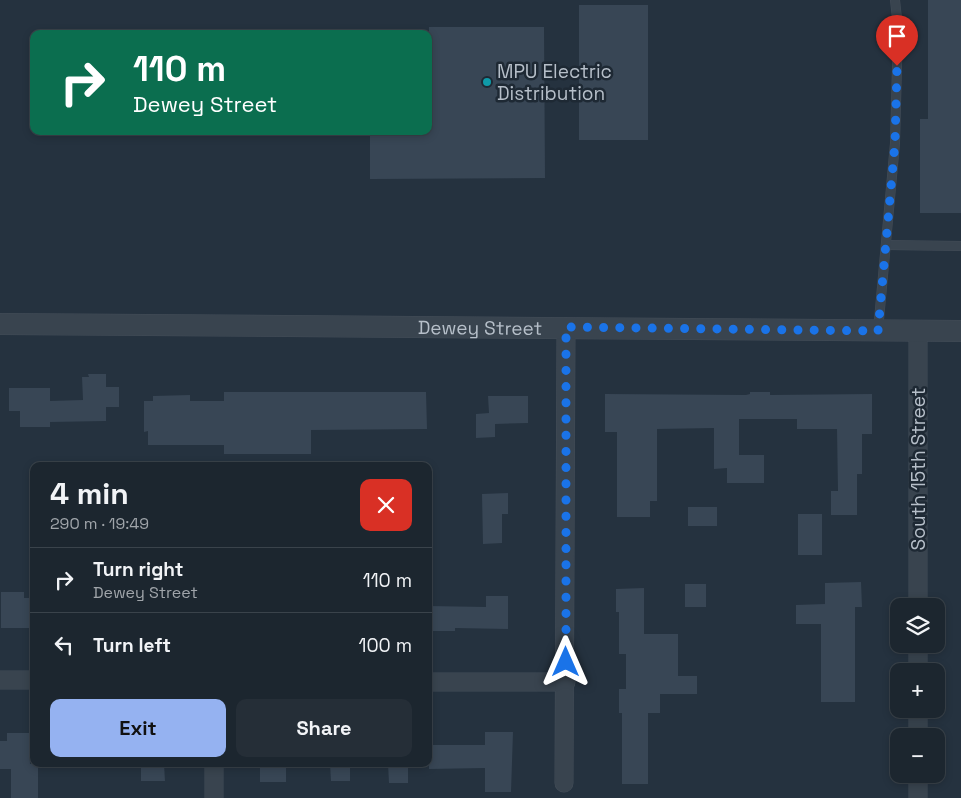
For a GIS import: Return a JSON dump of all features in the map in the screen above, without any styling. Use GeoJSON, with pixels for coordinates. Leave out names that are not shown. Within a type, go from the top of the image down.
{"type":"FeatureCollection","features":[{"type":"Feature","properties":{"kind":"street","name":"Dewey Street"},"geometry":{"type":"LineString","coordinates":[[0,324],[961,331]]}},
{"type":"Feature","properties":{"kind":"street"},"geometry":{"type":"LineString","coordinates":[[564,783],[566,682],[566,327]]}},
{"type":"Feature","properties":{"kind":"street","name":"South 15th Street"},"geometry":{"type":"LineString","coordinates":[[918,331],[918,598]]}},
{"type":"Feature","properties":{"kind":"street"},"geometry":{"type":"LineString","coordinates":[[0,680],[30,680]]}},
{"type":"Feature","properties":{"kind":"street"},"geometry":{"type":"LineString","coordinates":[[432,682],[566,682]]}},
{"type":"Feature","properties":{"kind":"street"},"geometry":{"type":"LineString","coordinates":[[214,767],[214,798]]}},
{"type":"Feature","properties":{"kind":"street"},"geometry":{"type":"LineString","coordinates":[[918,783],[918,798]]}},
{"type":"Feature","properties":{"kind":"lane"},"geometry":{"type":"LineString","coordinates":[[878,331],[895,143],[898,28],[895,0]]}},
{"type":"Feature","properties":{"kind":"lane"},"geometry":{"type":"LineString","coordinates":[[886,245],[961,246]]}},
{"type":"Feature","properties":{"kind":"building"},"geometry":{"type":"Polygon","coordinates":[[[928,0],[961,0],[961,213],[920,213],[920,119],[928,119],[928,0]]]}},
{"type":"Feature","properties":{"kind":"building"},"geometry":{"type":"Polygon","coordinates":[[[579,5],[648,5],[648,140],[579,140],[579,5]]]}},
{"type":"Feature","properties":{"kind":"building","name":"MPU Electric Distribution"},"geometry":{"type":"Polygon","coordinates":[[[429,27],[544,27],[545,178],[370,179],[370,135],[432,135],[432,30],[429,30],[429,27]]]}},
{"type":"Feature","properties":{"kind":"building"},"geometry":{"type":"Polygon","coordinates":[[[88,374],[106,374],[106,387],[119,387],[119,407],[106,407],[106,421],[50,422],[50,427],[20,427],[20,411],[9,411],[9,388],[50,388],[50,401],[83,400],[82,377],[89,377],[88,374]]]}},
{"type":"Feature","properties":{"kind":"building"},"geometry":{"type":"Polygon","coordinates":[[[224,392],[426,392],[427,429],[311,430],[311,454],[224,454],[224,445],[148,445],[148,431],[144,432],[144,401],[153,401],[153,396],[190,395],[190,401],[224,401],[224,392]]]}},
{"type":"Feature","properties":{"kind":"building"},"geometry":{"type":"Polygon","coordinates":[[[750,392],[770,392],[770,395],[872,394],[872,434],[862,434],[862,474],[857,474],[857,515],[831,515],[831,491],[838,491],[837,429],[797,429],[797,419],[739,419],[739,455],[764,455],[764,483],[727,483],[727,468],[714,469],[714,428],[657,429],[657,501],[650,501],[650,517],[617,517],[617,432],[605,432],[605,394],[746,395],[750,394],[750,392]]]}},
{"type":"Feature","properties":{"kind":"building"},"geometry":{"type":"Polygon","coordinates":[[[488,396],[528,396],[528,423],[495,424],[495,437],[476,438],[476,414],[489,413],[488,396]]]}},
{"type":"Feature","properties":{"kind":"building"},"geometry":{"type":"Polygon","coordinates":[[[508,493],[508,514],[502,514],[502,543],[483,544],[482,494],[508,493]]]}},
{"type":"Feature","properties":{"kind":"building"},"geometry":{"type":"Polygon","coordinates":[[[688,507],[717,507],[717,526],[688,526],[688,507]]]}},
{"type":"Feature","properties":{"kind":"building"},"geometry":{"type":"Polygon","coordinates":[[[798,514],[822,514],[822,555],[798,555],[798,514]]]}},
{"type":"Feature","properties":{"kind":"building"},"geometry":{"type":"Polygon","coordinates":[[[861,582],[862,607],[855,607],[855,702],[821,702],[821,624],[796,624],[796,605],[825,604],[825,583],[861,582]]]}},
{"type":"Feature","properties":{"kind":"building"},"geometry":{"type":"Polygon","coordinates":[[[685,584],[706,584],[706,607],[685,607],[685,584]]]}},
{"type":"Feature","properties":{"kind":"building"},"geometry":{"type":"Polygon","coordinates":[[[644,588],[644,634],[678,634],[678,676],[697,676],[697,694],[660,694],[660,713],[648,713],[648,784],[622,784],[622,713],[619,713],[619,689],[626,689],[626,654],[619,654],[619,612],[616,612],[616,589],[644,588]]]}},
{"type":"Feature","properties":{"kind":"building"},"geometry":{"type":"Polygon","coordinates":[[[1,592],[24,592],[24,598],[30,598],[30,628],[1,628],[1,592]]]}},
{"type":"Feature","properties":{"kind":"building"},"geometry":{"type":"Polygon","coordinates":[[[486,596],[508,596],[508,629],[455,628],[455,631],[432,631],[432,606],[486,607],[486,596]]]}},
{"type":"Feature","properties":{"kind":"building"},"geometry":{"type":"Polygon","coordinates":[[[485,732],[513,732],[511,792],[485,792],[485,768],[429,769],[429,767],[432,767],[432,745],[485,745],[485,732]]]}},
{"type":"Feature","properties":{"kind":"building"},"geometry":{"type":"Polygon","coordinates":[[[7,733],[29,733],[30,767],[38,767],[38,798],[11,798],[11,769],[0,769],[0,741],[7,741],[7,733]]]}},
{"type":"Feature","properties":{"kind":"building"},"geometry":{"type":"Polygon","coordinates":[[[141,767],[164,767],[165,781],[141,781],[141,767]]]}},
{"type":"Feature","properties":{"kind":"building"},"geometry":{"type":"Polygon","coordinates":[[[260,767],[286,767],[286,782],[260,782],[260,767]]]}},
{"type":"Feature","properties":{"kind":"building"},"geometry":{"type":"Polygon","coordinates":[[[330,767],[350,767],[350,781],[331,781],[330,767]]]}},
{"type":"Feature","properties":{"kind":"building"},"geometry":{"type":"Polygon","coordinates":[[[388,767],[408,767],[408,783],[389,783],[388,767]]]}},
{"type":"Feature","properties":{"kind":"place","name":"MPU Electric Distribution"},"geometry":{"type":"Point","coordinates":[487,82]}},
{"type":"Feature","properties":{"kind":"route"},"geometry":{"type":"LineString","coordinates":[[566,662],[566,327],[878,331],[895,143],[897,66]]}}]}
